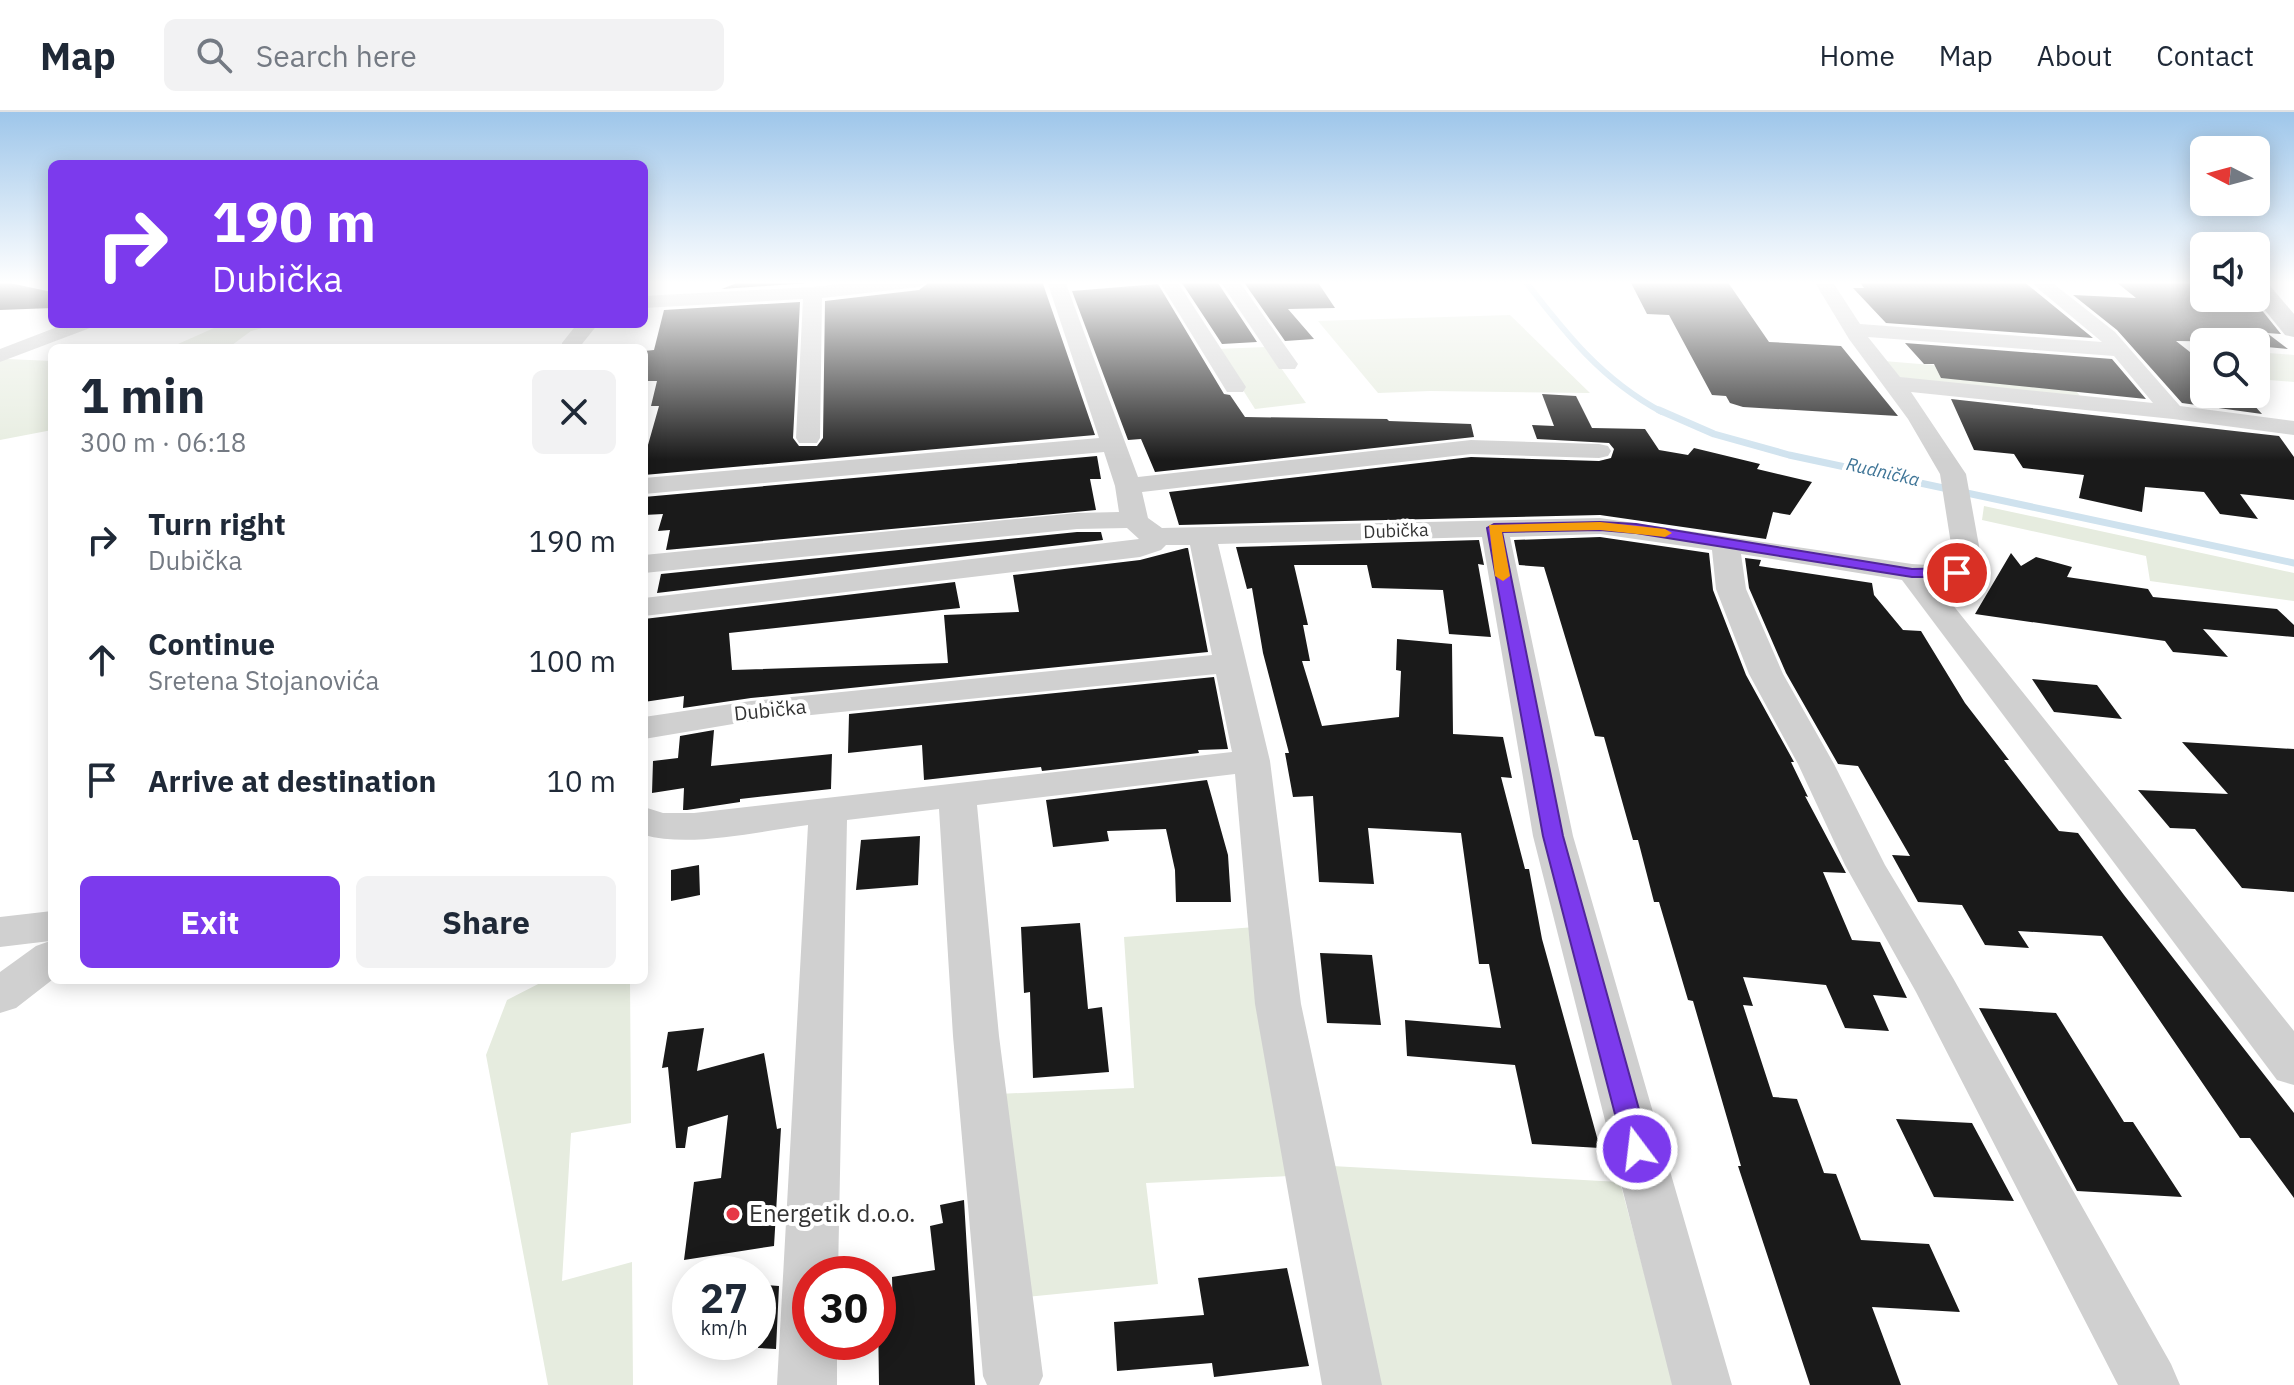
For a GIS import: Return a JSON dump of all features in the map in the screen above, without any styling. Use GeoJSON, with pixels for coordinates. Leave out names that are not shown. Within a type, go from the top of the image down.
{"type":"FeatureCollection","features":[{"type":"Feature","properties":{"kind":"street"},"geometry":{"type":"LineString","coordinates":[[0,356],[40,340]]}},
{"type":"Feature","properties":{"kind":"street"},"geometry":{"type":"LineString","coordinates":[[808,438],[811,340]]}},
{"type":"Feature","properties":{"kind":"street"},"geometry":{"type":"LineString","coordinates":[[648,607],[1140,548],[1146,528],[1128,486],[1077,340]]}},
{"type":"Feature","properties":{"kind":"street"},"geometry":{"type":"LineString","coordinates":[[1206,340],[1235,387]]}},
{"type":"Feature","properties":{"kind":"street"},"geometry":{"type":"LineString","coordinates":[[1271,340],[1287,364]]}},
{"type":"Feature","properties":{"kind":"street"},"geometry":{"type":"LineString","coordinates":[[1861,340],[1892,383],[2173,412],[2294,428]]}},
{"type":"Feature","properties":{"kind":"street"},"geometry":{"type":"LineString","coordinates":[[1994,340],[2123,350]]}},
{"type":"Feature","properties":{"kind":"street"},"geometry":{"type":"LineString","coordinates":[[2111,340],[2123,350],[2173,412]]}},
{"type":"Feature","properties":{"kind":"street","name":"Dubička"},"geometry":{"type":"LineString","coordinates":[[648,564],[1062,523],[1146,528],[1203,538],[1600,526],[1912,573],[1948,574],[1965,567],[1967,557],[1957,491],[1926,428],[1892,383]]}},
{"type":"Feature","properties":{"kind":"street"},"geometry":{"type":"LineString","coordinates":[[648,486],[1114,444]]}},
{"type":"Feature","properties":{"kind":"street"},"geometry":{"type":"LineString","coordinates":[[1128,486],[1471,447],[1599,451]]}},
{"type":"Feature","properties":{"kind":"street"},"geometry":{"type":"LineString","coordinates":[[1494,528],[1553,836],[1702,1385]]}},
{"type":"Feature","properties":{"kind":"street"},"geometry":{"type":"LineString","coordinates":[[1203,538],[1252,761],[1278,1004],[1352,1385]]}},
{"type":"Feature","properties":{"kind":"street"},"geometry":{"type":"LineString","coordinates":[[1725,543],[1731,589],[1766,674],[1816,764],[1865,865],[1937,990],[2150,1385]]}},
{"type":"Feature","properties":{"kind":"street"},"geometry":{"type":"LineString","coordinates":[[1912,573],[2294,1066]]}},
{"type":"Feature","properties":{"kind":"street","name":"Dubička"},"geometry":{"type":"LineString","coordinates":[[648,727],[751,711],[1231,663]]}},
{"type":"Feature","properties":{"kind":"street"},"geometry":{"type":"LineString","coordinates":[[648,821],[656,826],[674,828],[1252,761]]}},
{"type":"Feature","properties":{"kind":"street"},"geometry":{"type":"LineString","coordinates":[[957,793],[976,1036],[1013,1376]]}},
{"type":"Feature","properties":{"kind":"street"},"geometry":{"type":"LineString","coordinates":[[811,1256],[828,809]]}},
{"type":"Feature","properties":{"kind":"street"},"geometry":{"type":"LineString","coordinates":[[0,932],[48,926]]}},
{"type":"Feature","properties":{"kind":"street"},"geometry":{"type":"LineString","coordinates":[[0,996],[48,960]]}},
{"type":"Feature","properties":{"kind":"street"},"geometry":{"type":"LineString","coordinates":[[807,1385],[808,1360]]}},
{"type":"Feature","properties":{"kind":"shaded area"},"geometry":{"type":"Polygon","coordinates":[[[186,340],[238,340],[233,344],[178,344],[186,340]]]}},
{"type":"Feature","properties":{"kind":"shaded area"},"geometry":{"type":"Polygon","coordinates":[[[1334,340],[1536,340],[1590,393],[1430,391],[1378,393],[1334,340]]]}},
{"type":"Feature","properties":{"kind":"shaded area"},"geometry":{"type":"Polygon","coordinates":[[[1266,347],[1306,403],[1255,409],[1217,349],[1266,347]]]}},
{"type":"Feature","properties":{"kind":"shaded area"},"geometry":{"type":"Polygon","coordinates":[[[2270,353],[2294,355],[2294,382],[2270,380],[2270,353]]]}},
{"type":"Feature","properties":{"kind":"shaded area"},"geometry":{"type":"Polygon","coordinates":[[[0,361],[48,361],[48,431],[0,440],[0,361]]]}},
{"type":"Feature","properties":{"kind":"shaded area"},"geometry":{"type":"Polygon","coordinates":[[[1884,361],[2065,376],[2083,400],[1917,382],[1896,376],[1884,361]]]}},
{"type":"Feature","properties":{"kind":"shaded area"},"geometry":{"type":"Polygon","coordinates":[[[1984,506],[2294,573],[2294,601],[2150,581],[2146,556],[1982,520],[1984,506]]]}},
{"type":"Feature","properties":{"kind":"shaded area"},"geometry":{"type":"Polygon","coordinates":[[[1255,927],[1289,1176],[1146,1183],[1158,1284],[1016,1298],[998,1094],[1134,1088],[1124,937],[1255,927]]]}},
{"type":"Feature","properties":{"kind":"shaded area"},"geometry":{"type":"Polygon","coordinates":[[[538,984],[630,984],[631,1123],[571,1133],[562,1281],[632,1262],[633,1385],[548,1385],[486,1055],[507,1000],[538,984]]]}},
{"type":"Feature","properties":{"kind":"shaded area"},"geometry":{"type":"Polygon","coordinates":[[[1332,1166],[1620,1182],[1674,1385],[1378,1385],[1332,1166]]]}},
{"type":"Feature","properties":{"kind":"building"},"geometry":{"type":"Polygon","coordinates":[[[656,340],[798,340],[793,438],[799,446],[817,446],[823,438],[824,340],[1062,340],[1095,435],[648,475],[648,445],[659,406],[651,406],[657,381],[648,381],[648,351],[654,350],[656,340]]]}},
{"type":"Feature","properties":{"kind":"building"},"geometry":{"type":"Polygon","coordinates":[[[1091,340],[1192,340],[1224,394],[1230,395],[1245,417],[1471,424],[1474,437],[1155,472],[1141,439],[1128,440],[1091,340]]]}},
{"type":"Feature","properties":{"kind":"building"},"geometry":{"type":"Polygon","coordinates":[[[1220,340],[1257,342],[1222,344],[1220,340]]]}},
{"type":"Feature","properties":{"kind":"building"},"geometry":{"type":"Polygon","coordinates":[[[1683,340],[1768,340],[1841,346],[1898,416],[1743,407],[1730,403],[1726,396],[1712,395],[1683,340]]]}},
{"type":"Feature","properties":{"kind":"building"},"geometry":{"type":"Polygon","coordinates":[[[2126,340],[2190,340],[2176,341],[2190,352],[2190,404],[2182,403],[2126,340]]]}},
{"type":"Feature","properties":{"kind":"building"},"geometry":{"type":"Polygon","coordinates":[[[2270,340],[2277,340],[2288,349],[2270,347],[2270,340]]]}},
{"type":"Feature","properties":{"kind":"building"},"geometry":{"type":"Polygon","coordinates":[[[1905,343],[2112,359],[2146,399],[1941,378],[1934,364],[1924,364],[1905,343]]]}},
{"type":"Feature","properties":{"kind":"building"},"geometry":{"type":"Polygon","coordinates":[[[1542,394],[1576,396],[1592,428],[1645,429],[1659,450],[1688,455],[1694,448],[1760,464],[1757,469],[1812,482],[1790,515],[1773,512],[1766,539],[1600,515],[1179,525],[1169,492],[1471,457],[1599,461],[1611,458],[1614,449],[1609,443],[1537,439],[1532,425],[1554,426],[1542,394]]]}},
{"type":"Feature","properties":{"kind":"building"},"geometry":{"type":"Polygon","coordinates":[[[1951,399],[2279,436],[2294,457],[2294,500],[2240,494],[2258,519],[2220,514],[2204,492],[2145,487],[2142,512],[2079,498],[2084,475],[2023,468],[2014,454],[1974,450],[1951,399]]]}},
{"type":"Feature","properties":{"kind":"building"},"geometry":{"type":"Polygon","coordinates":[[[2218,408],[2257,408],[2262,414],[2218,408]]]}},
{"type":"Feature","properties":{"kind":"building"},"geometry":{"type":"Polygon","coordinates":[[[1097,456],[1101,479],[1090,479],[1096,510],[666,550],[670,530],[658,531],[663,514],[648,515],[648,497],[1097,456]]]}},
{"type":"Feature","properties":{"kind":"building"},"geometry":{"type":"Polygon","coordinates":[[[1101,532],[1103,540],[657,593],[661,574],[1101,532]]]}},
{"type":"Feature","properties":{"kind":"building"},"geometry":{"type":"Polygon","coordinates":[[[1600,537],[1709,553],[1713,590],[1746,675],[1794,762],[1791,762],[1808,797],[1805,796],[1846,873],[1823,872],[1852,940],[1880,942],[1907,998],[1873,995],[1889,1031],[1845,1028],[1826,985],[1743,977],[1753,1006],[1743,1005],[1773,1097],[1797,1099],[1824,1173],[1836,1174],[1861,1240],[1929,1244],[1960,1312],[1872,1307],[1901,1385],[1810,1385],[1738,1166],[1741,1166],[1693,1001],[1688,1000],[1659,902],[1654,902],[1638,840],[1633,840],[1604,737],[1595,736],[1544,567],[1519,565],[1514,540],[1600,537]]]}},
{"type":"Feature","properties":{"kind":"building"},"geometry":{"type":"Polygon","coordinates":[[[1479,540],[1484,565],[1478,564],[1491,637],[1449,634],[1443,590],[1372,588],[1367,565],[1294,565],[1308,625],[1303,625],[1310,661],[1302,661],[1322,726],[1399,717],[1401,671],[1396,670],[1397,639],[1452,644],[1453,734],[1503,737],[1512,778],[1501,777],[1525,869],[1529,869],[1542,939],[1600,1148],[1532,1144],[1515,1065],[1407,1056],[1405,1020],[1501,1028],[1489,964],[1479,964],[1461,833],[1368,828],[1374,884],[1319,882],[1313,796],[1293,797],[1285,753],[1289,753],[1263,653],[1252,588],[1247,589],[1236,547],[1479,540]]]}},
{"type":"Feature","properties":{"kind":"building"},"geometry":{"type":"Polygon","coordinates":[[[1188,548],[1208,652],[751,698],[683,708],[684,696],[648,701],[648,619],[955,582],[960,608],[729,633],[732,670],[948,663],[944,615],[1019,612],[1013,575],[1140,560],[1188,548]]]}},
{"type":"Feature","properties":{"kind":"building"},"geometry":{"type":"Polygon","coordinates":[[[2011,553],[2021,566],[2036,557],[2072,567],[2067,577],[2148,589],[2153,597],[2277,609],[2294,625],[2294,637],[2203,629],[2228,657],[2173,652],[2165,641],[1975,614],[2011,553]]]}},
{"type":"Feature","properties":{"kind":"building"},"geometry":{"type":"Polygon","coordinates":[[[1745,558],[1761,560],[1759,566],[1872,583],[1874,595],[1903,630],[1921,631],[1965,703],[2009,760],[2004,760],[2059,831],[2078,833],[2294,1113],[2294,1198],[2250,1138],[2240,1138],[2102,936],[2018,931],[2029,948],[1985,945],[1962,905],[1918,902],[1892,855],[1910,856],[1858,766],[1838,764],[1786,673],[1749,588],[1745,558]]]}},
{"type":"Feature","properties":{"kind":"building"},"geometry":{"type":"Polygon","coordinates":[[[1214,677],[1228,749],[1198,750],[1199,753],[1042,771],[1041,767],[924,780],[922,745],[848,753],[849,714],[1214,677]]]}},
{"type":"Feature","properties":{"kind":"building"},"geometry":{"type":"Polygon","coordinates":[[[2032,679],[2097,685],[2122,719],[2054,712],[2032,679]]]}},
{"type":"Feature","properties":{"kind":"building"},"geometry":{"type":"Polygon","coordinates":[[[714,730],[711,766],[832,754],[831,789],[740,799],[740,802],[687,810],[683,810],[684,788],[652,793],[653,761],[678,758],[680,736],[714,730]]]}},
{"type":"Feature","properties":{"kind":"building"},"geometry":{"type":"Polygon","coordinates":[[[2182,742],[2294,749],[2294,892],[2242,888],[2195,829],[2170,828],[2138,790],[2228,794],[2182,742]]]}},
{"type":"Feature","properties":{"kind":"building"},"geometry":{"type":"Polygon","coordinates":[[[1207,780],[1228,855],[1231,902],[1176,902],[1175,870],[1166,829],[1107,831],[1109,841],[1053,847],[1046,800],[1207,780]]]}},
{"type":"Feature","properties":{"kind":"building"},"geometry":{"type":"Polygon","coordinates":[[[920,836],[918,885],[856,890],[861,840],[920,836]]]}},
{"type":"Feature","properties":{"kind":"building"},"geometry":{"type":"Polygon","coordinates":[[[699,865],[700,895],[671,901],[671,870],[699,865]]]}},
{"type":"Feature","properties":{"kind":"building"},"geometry":{"type":"Polygon","coordinates":[[[1080,923],[1088,1009],[1102,1007],[1109,1072],[1033,1078],[1030,992],[1024,993],[1021,927],[1080,923]]]}},
{"type":"Feature","properties":{"kind":"building"},"geometry":{"type":"Polygon","coordinates":[[[1320,953],[1372,955],[1381,1025],[1327,1023],[1320,953]]]}},
{"type":"Feature","properties":{"kind":"building"},"geometry":{"type":"Polygon","coordinates":[[[1979,1008],[2056,1013],[2124,1122],[2133,1122],[2182,1197],[2077,1191],[1979,1008]]]}},
{"type":"Feature","properties":{"kind":"building"},"geometry":{"type":"Polygon","coordinates":[[[704,1028],[697,1071],[764,1053],[777,1129],[781,1128],[774,1246],[710,1256],[685,1256],[694,1182],[721,1178],[728,1115],[688,1127],[685,1148],[676,1148],[668,1067],[662,1068],[668,1032],[704,1028]]]}},
{"type":"Feature","properties":{"kind":"building"},"geometry":{"type":"Polygon","coordinates":[[[1896,1119],[1972,1123],[2014,1201],[1934,1197],[1896,1119]]]}},
{"type":"Feature","properties":{"kind":"building"},"geometry":{"type":"Polygon","coordinates":[[[964,1200],[975,1385],[879,1385],[879,1360],[896,1360],[896,1276],[935,1270],[930,1226],[943,1223],[940,1205],[964,1200]]]}},
{"type":"Feature","properties":{"kind":"building"},"geometry":{"type":"Polygon","coordinates":[[[1287,1268],[1309,1366],[1214,1377],[1212,1363],[1117,1371],[1114,1322],[1204,1315],[1198,1278],[1287,1268]]]}},
{"type":"Feature","properties":{"kind":"building"},"geometry":{"type":"Polygon","coordinates":[[[776,1286],[779,1286],[776,1349],[776,1286]]]}},
{"type":"Feature","properties":{"kind":"waterway","name":"Rudnička"},"geometry":{"type":"LineString","coordinates":[[1574,340],[1621,385],[1662,412]]}},
{"type":"Feature","properties":{"kind":"waterway","name":"Rudnička"},"geometry":{"type":"LineString","coordinates":[[1659,410],[1714,434],[1789,455],[2294,563]]}},
{"type":"Feature","properties":{"kind":"slow traffic"},"geometry":{"type":"LineString","coordinates":[[1503,576],[1494,528],[1600,526],[1665,533]]}},
{"type":"Feature","properties":{"kind":"place","name":"Energetik d.o.o."},"geometry":{"type":"Point","coordinates":[733,1214]}},
{"type":"Feature","properties":{"kind":"route"},"geometry":{"type":"LineString","coordinates":[[1637,1149],[1553,836],[1522,687],[1494,528],[1600,526],[1636,529],[1912,573],[1957,573]]}}]}
